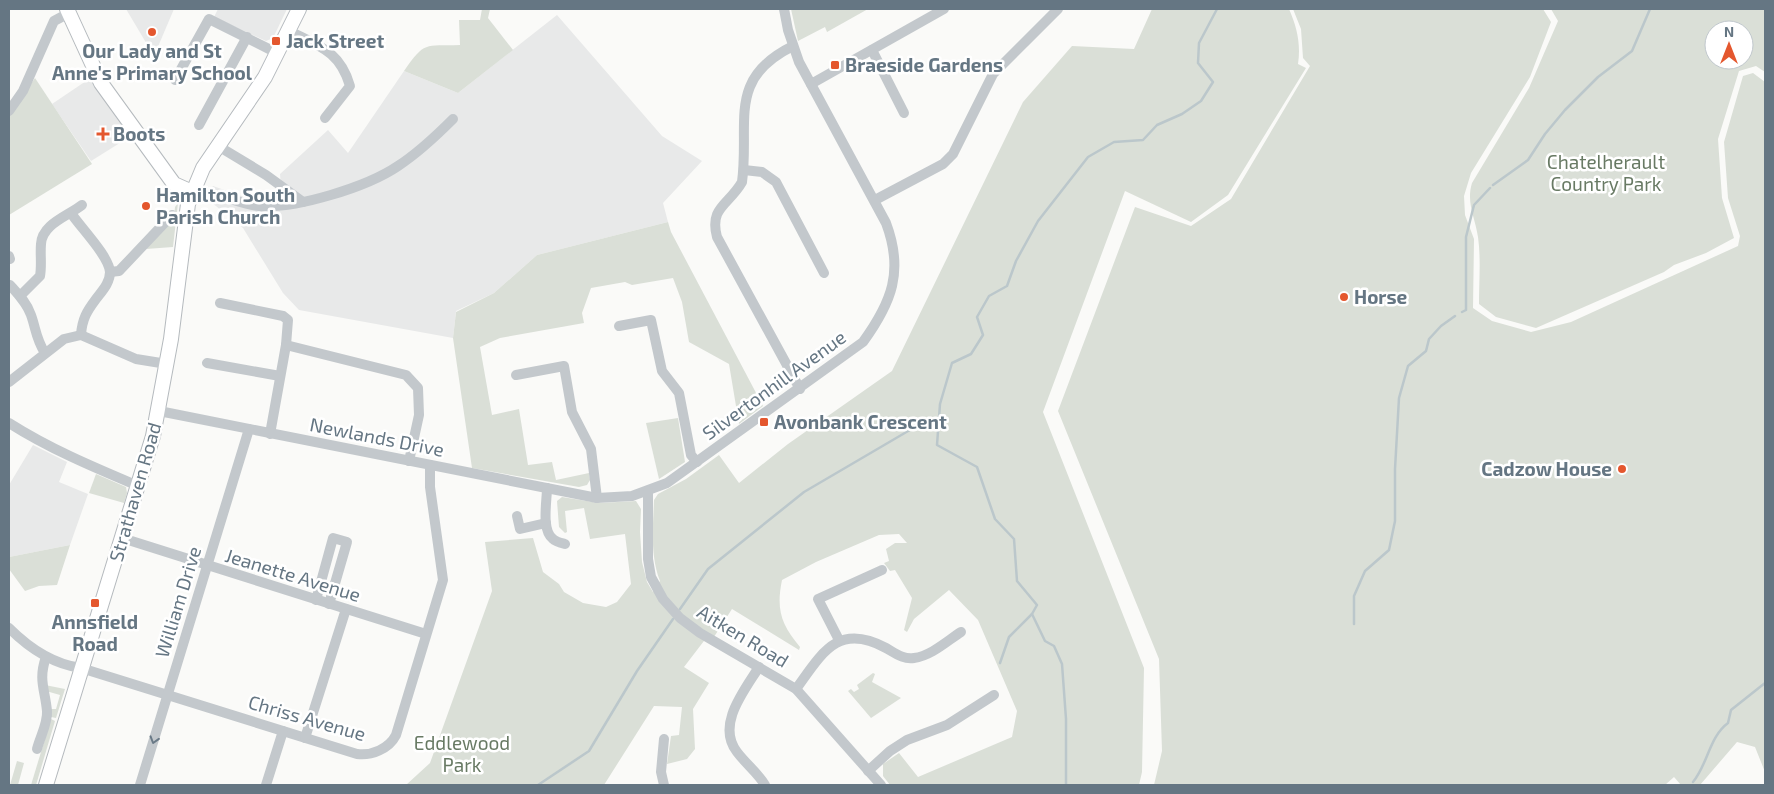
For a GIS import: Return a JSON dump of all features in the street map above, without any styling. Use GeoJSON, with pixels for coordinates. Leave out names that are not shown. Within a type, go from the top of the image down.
{"type":"FeatureCollection","features":[{"type":"Feature","properties":{"kind":"main road","name":"Strathaven Road"},"geometry":{"type":"LineString","coordinates":[[46,785],[138,486],[159,411],[188,204],[203,168],[244,110],[278,53],[299,9]]}},
{"type":"Feature","properties":{"kind":"main road"},"geometry":{"type":"LineString","coordinates":[[68,11],[101,83],[174,184],[192,192]]}},
{"type":"Feature","properties":{"kind":"street","name":"Silvertonhill Avenue"},"geometry":{"type":"LineString","coordinates":[[593,497],[632,496],[667,483],[863,342],[877,323],[888,301],[894,284],[895,259],[892,240],[875,200],[811,84],[793,46],[784,9]]}},
{"type":"Feature","properties":{"kind":"street"},"geometry":{"type":"LineString","coordinates":[[811,84],[944,9]]}},
{"type":"Feature","properties":{"kind":"street"},"geometry":{"type":"LineString","coordinates":[[875,200],[942,164],[953,154],[993,74],[1051,13],[1058,9]]}},
{"type":"Feature","properties":{"kind":"street"},"geometry":{"type":"LineString","coordinates":[[9,111],[23,91],[54,21],[68,11]]}},
{"type":"Feature","properties":{"kind":"street"},"geometry":{"type":"LineString","coordinates":[[175,80],[209,19],[278,53]]}},
{"type":"Feature","properties":{"kind":"street"},"geometry":{"type":"LineString","coordinates":[[289,31],[333,53],[345,69],[350,86],[324,118]]}},
{"type":"Feature","properties":{"kind":"street"},"geometry":{"type":"LineString","coordinates":[[199,125],[247,37]]}},
{"type":"Feature","properties":{"kind":"street"},"geometry":{"type":"LineString","coordinates":[[793,46],[765,62],[750,84],[746,98],[742,182],[737,192],[721,206],[716,215],[714,226],[716,237],[800,389]]}},
{"type":"Feature","properties":{"kind":"street"},"geometry":{"type":"LineString","coordinates":[[872,50],[904,113]]}},
{"type":"Feature","properties":{"kind":"street"},"geometry":{"type":"LineString","coordinates":[[192,192],[210,192],[255,205],[271,206],[303,202],[382,176],[417,152],[453,119]]}},
{"type":"Feature","properties":{"kind":"street"},"geometry":{"type":"LineString","coordinates":[[218,146],[266,175],[303,202]]}},
{"type":"Feature","properties":{"kind":"street"},"geometry":{"type":"LineString","coordinates":[[744,170],[762,172],[776,182],[824,273]]}},
{"type":"Feature","properties":{"kind":"street"},"geometry":{"type":"LineString","coordinates":[[20,296],[40,276],[40,245],[48,227],[82,205]]}},
{"type":"Feature","properties":{"kind":"street"},"geometry":{"type":"LineString","coordinates":[[71,213],[106,260],[110,272],[106,286],[86,311],[81,334]]}},
{"type":"Feature","properties":{"kind":"street"},"geometry":{"type":"LineString","coordinates":[[110,272],[119,271],[172,215]]}},
{"type":"Feature","properties":{"kind":"street"},"geometry":{"type":"LineString","coordinates":[[10,285],[20,296],[31,315],[35,337],[45,353]]}},
{"type":"Feature","properties":{"kind":"street"},"geometry":{"type":"LineString","coordinates":[[220,304],[283,316],[288,320],[289,326],[270,434]]}},
{"type":"Feature","properties":{"kind":"street"},"geometry":{"type":"LineString","coordinates":[[619,326],[651,320],[662,371],[679,393],[691,455],[697,462]]}},
{"type":"Feature","properties":{"kind":"street"},"geometry":{"type":"LineString","coordinates":[[9,382],[64,339],[81,334],[136,359],[167,364]]}},
{"type":"Feature","properties":{"kind":"street"},"geometry":{"type":"LineString","coordinates":[[286,345],[406,375],[418,388],[419,415],[409,461]]}},
{"type":"Feature","properties":{"kind":"street"},"geometry":{"type":"LineString","coordinates":[[207,363],[280,376]]}},
{"type":"Feature","properties":{"kind":"street"},"geometry":{"type":"LineString","coordinates":[[516,375],[564,366],[572,412],[591,449],[593,497]]}},
{"type":"Feature","properties":{"kind":"street","name":"Newlands Drive"},"geometry":{"type":"LineString","coordinates":[[159,411],[593,497]]}},
{"type":"Feature","properties":{"kind":"street"},"geometry":{"type":"LineString","coordinates":[[9,423],[40,443],[74,460],[138,486]]}},
{"type":"Feature","properties":{"kind":"street","name":"William Drive"},"geometry":{"type":"LineString","coordinates":[[140,785],[249,429]]}},
{"type":"Feature","properties":{"kind":"street","name":"Chriss Avenue"},"geometry":{"type":"LineString","coordinates":[[81,668],[305,738],[364,755],[372,754],[392,741],[443,580],[430,487],[430,465]]}},
{"type":"Feature","properties":{"kind":"street"},"geometry":{"type":"LineString","coordinates":[[547,488],[546,523],[552,539],[565,544]]}},
{"type":"Feature","properties":{"kind":"street","name":"Aitken Road"},"geometry":{"type":"LineString","coordinates":[[648,491],[648,559],[651,577],[663,599],[680,618],[700,632],[796,689],[881,785]]}},
{"type":"Feature","properties":{"kind":"street"},"geometry":{"type":"LineString","coordinates":[[517,516],[520,529],[546,523]]}},
{"type":"Feature","properties":{"kind":"street","name":"Jeanette Avenue"},"geometry":{"type":"LineString","coordinates":[[122,538],[426,634]]}},
{"type":"Feature","properties":{"kind":"street"},"geometry":{"type":"LineString","coordinates":[[316,600],[333,538],[347,542],[329,604]]}},
{"type":"Feature","properties":{"kind":"street"},"geometry":{"type":"LineString","coordinates":[[839,640],[818,599],[882,570]]}},
{"type":"Feature","properties":{"kind":"street"},"geometry":{"type":"LineString","coordinates":[[305,738],[346,609]]}},
{"type":"Feature","properties":{"kind":"street"},"geometry":{"type":"LineString","coordinates":[[9,628],[25,644],[46,657],[66,666],[81,668]]}},
{"type":"Feature","properties":{"kind":"street"},"geometry":{"type":"LineString","coordinates":[[796,689],[824,652],[839,640],[859,637],[868,639],[902,657],[913,659],[925,655],[961,632]]}},
{"type":"Feature","properties":{"kind":"street"},"geometry":{"type":"LineString","coordinates":[[37,749],[46,718],[41,670],[46,657]]}},
{"type":"Feature","properties":{"kind":"street"},"geometry":{"type":"LineString","coordinates":[[759,667],[732,715],[729,734],[732,745],[765,785]]}},
{"type":"Feature","properties":{"kind":"street"},"geometry":{"type":"LineString","coordinates":[[868,771],[890,751],[907,740],[947,725],[994,695]]}},
{"type":"Feature","properties":{"kind":"street"},"geometry":{"type":"LineString","coordinates":[[266,785],[283,731]]}},
{"type":"Feature","properties":{"kind":"street"},"geometry":{"type":"LineString","coordinates":[[664,739],[661,772],[664,785]]}},
{"type":"Feature","properties":{"kind":"shaded area","name":"Our Lady and St Anne's Primary School"},"geometry":{"type":"Polygon","coordinates":[[[126,9],[174,9],[154,56],[126,9]]]}},
{"type":"Feature","properties":{"kind":"shaded area"},"geometry":{"type":"Polygon","coordinates":[[[218,9],[287,9],[273,38],[266,41],[214,17],[218,9]]]}},
{"type":"Feature","properties":{"kind":"shaded area"},"geometry":{"type":"Polygon","coordinates":[[[557,15],[662,136],[702,161],[663,203],[668,222],[537,255],[494,293],[456,311],[453,338],[299,310],[283,293],[243,228],[206,198],[213,186],[253,200],[282,199],[280,174],[328,130],[348,153],[404,71],[458,93],[557,15]]]}},
{"type":"Feature","properties":{"kind":"shaded area"},"geometry":{"type":"Polygon","coordinates":[[[92,77],[131,136],[91,161],[52,104],[92,77]]]}},
{"type":"Feature","properties":{"kind":"shaded area"},"geometry":{"type":"Polygon","coordinates":[[[33,445],[67,462],[59,482],[88,494],[70,545],[9,557],[9,485],[33,445]]]}},
{"type":"Feature","properties":{"kind":"green space"},"geometry":{"type":"Polygon","coordinates":[[[482,9],[490,9],[488,18],[513,50],[458,93],[404,71],[417,54],[426,47],[460,45],[459,20],[480,20],[482,9]]]}},
{"type":"Feature","properties":{"kind":"green space"},"geometry":{"type":"Polygon","coordinates":[[[791,9],[868,9],[827,32],[825,27],[798,41],[791,9]]]}},
{"type":"Feature","properties":{"kind":"green space","name":"Eddlewood Park"},"geometry":{"type":"Polygon","coordinates":[[[1152,9],[1289,9],[1298,36],[1298,64],[1306,68],[1228,195],[1191,222],[1125,191],[1043,412],[1144,668],[1142,772],[1139,785],[890,785],[883,776],[883,764],[899,753],[918,777],[1012,737],[1017,711],[978,620],[949,590],[914,619],[907,632],[904,630],[912,598],[895,570],[890,571],[884,563],[889,561],[886,549],[895,543],[907,543],[899,534],[879,535],[816,562],[782,580],[780,608],[784,624],[800,647],[799,650],[732,609],[712,640],[707,637],[684,667],[709,683],[693,709],[695,749],[687,759],[667,764],[671,736],[679,735],[682,707],[654,706],[604,785],[406,785],[430,763],[492,591],[485,542],[533,538],[543,572],[559,584],[564,592],[583,603],[606,607],[617,602],[631,584],[625,534],[590,539],[584,508],[565,511],[567,532],[565,533],[559,527],[557,501],[562,497],[599,503],[636,501],[641,509],[642,562],[647,582],[653,592],[660,581],[653,541],[654,500],[658,494],[686,479],[719,455],[739,483],[788,444],[892,371],[1023,102],[1072,46],[1134,49],[1152,9]]]}},
{"type":"Feature","properties":{"kind":"green space"},"geometry":{"type":"Polygon","coordinates":[[[1293,9],[1543,9],[1551,22],[1530,77],[1471,173],[1464,196],[1465,215],[1474,239],[1473,308],[1492,321],[1531,332],[1571,322],[1738,246],[1740,236],[1728,198],[1724,142],[1743,76],[1753,73],[1765,82],[1765,772],[1755,747],[1737,742],[1700,785],[1681,785],[1674,777],[1665,785],[1154,785],[1162,751],[1159,659],[1058,411],[1135,207],[1191,226],[1231,199],[1310,66],[1303,58],[1301,29],[1293,9]]]}},
{"type":"Feature","properties":{"kind":"green space","name":"Chatelherault Country Park"},"geometry":{"type":"Polygon","coordinates":[[[1551,9],[1765,9],[1765,72],[1754,67],[1754,20],[1704,20],[1704,70],[1742,70],[1739,71],[1718,139],[1722,198],[1734,238],[1706,253],[1674,265],[1664,272],[1536,328],[1496,317],[1479,304],[1479,245],[1470,204],[1470,190],[1472,183],[1529,88],[1558,21],[1551,9]]]}},
{"type":"Feature","properties":{"kind":"green space"},"geometry":{"type":"Polygon","coordinates":[[[35,78],[92,164],[9,215],[9,115],[35,78]]]}},
{"type":"Feature","properties":{"kind":"green space"},"geometry":{"type":"Polygon","coordinates":[[[178,203],[173,247],[146,249],[174,218],[175,207],[178,203]]]}},
{"type":"Feature","properties":{"kind":"green space"},"geometry":{"type":"Polygon","coordinates":[[[668,222],[671,232],[763,406],[739,424],[729,364],[689,342],[682,302],[673,278],[632,285],[625,282],[591,288],[582,313],[584,323],[500,338],[480,347],[492,415],[519,409],[528,465],[552,462],[556,480],[589,473],[590,480],[587,485],[579,487],[472,468],[453,338],[456,312],[494,293],[537,255],[668,222]]]}},
{"type":"Feature","properties":{"kind":"green space"},"geometry":{"type":"Polygon","coordinates":[[[678,418],[685,462],[659,479],[646,423],[678,418]]]}},
{"type":"Feature","properties":{"kind":"green space"},"geometry":{"type":"Polygon","coordinates":[[[96,474],[126,487],[127,493],[124,503],[89,493],[96,474]]]}},
{"type":"Feature","properties":{"kind":"green space"},"geometry":{"type":"Polygon","coordinates":[[[70,545],[57,585],[39,586],[25,591],[9,569],[9,557],[70,545]]]}},
{"type":"Feature","properties":{"kind":"green space"},"geometry":{"type":"Polygon","coordinates":[[[873,673],[875,674],[872,682],[901,698],[871,718],[848,691],[851,689],[854,692],[859,689],[857,685],[873,673]]]}},
{"type":"Feature","properties":{"kind":"green space"},"geometry":{"type":"Polygon","coordinates":[[[45,685],[65,689],[56,718],[51,717],[50,709],[56,709],[60,695],[46,691],[45,685]]]}},
{"type":"Feature","properties":{"kind":"green space"},"geometry":{"type":"Polygon","coordinates":[[[51,719],[55,721],[36,785],[31,785],[51,719]]]}},
{"type":"Feature","properties":{"kind":"green space"},"geometry":{"type":"Polygon","coordinates":[[[17,761],[24,763],[18,785],[10,785],[17,761]]]}},
{"type":"Feature","properties":{"kind":"waterway"},"geometry":{"type":"LineString","coordinates":[[1066,785],[1066,719],[1062,664],[1054,646],[1045,641],[1032,614],[1037,605],[1017,581],[1014,539],[995,519],[977,467],[937,445],[940,404],[952,363],[971,354],[983,335],[977,317],[989,296],[1007,286],[1016,261],[1038,221],[1088,157],[1114,142],[1143,140],[1157,125],[1182,114],[1201,101],[1213,82],[1198,63],[1199,43],[1217,9]]}},
{"type":"Feature","properties":{"kind":"waterway"},"geometry":{"type":"LineString","coordinates":[[1493,185],[1528,160],[1545,134],[1565,110],[1598,77],[1632,51],[1650,9]]}},
{"type":"Feature","properties":{"kind":"waterway"},"geometry":{"type":"LineString","coordinates":[[1462,312],[1466,310],[1466,237],[1474,205],[1490,188]]}},
{"type":"Feature","properties":{"kind":"waterway"},"geometry":{"type":"LineString","coordinates":[[1354,624],[1354,596],[1365,571],[1389,550],[1395,521],[1395,469],[1399,398],[1408,366],[1426,351],[1429,339],[1441,326],[1455,316]]}},
{"type":"Feature","properties":{"kind":"waterway"},"geometry":{"type":"LineString","coordinates":[[680,609],[708,569],[804,492],[915,427],[938,426]]}},
{"type":"Feature","properties":{"kind":"waterway"},"geometry":{"type":"LineString","coordinates":[[1000,663],[1009,637],[1032,614]]}},
{"type":"Feature","properties":{"kind":"waterway"},"geometry":{"type":"LineString","coordinates":[[538,785],[589,751],[637,671],[673,619]]}},
{"type":"Feature","properties":{"kind":"waterway"},"geometry":{"type":"LineString","coordinates":[[1693,782],[1717,736],[1728,723],[1731,710],[1765,683]]}},
{"type":"Feature","properties":{"kind":"place","name":"Our Lady and St Anne's Primary School"},"geometry":{"type":"Point","coordinates":[152,32]}},
{"type":"Feature","properties":{"kind":"place","name":"Jack Street"},"geometry":{"type":"Point","coordinates":[276,41]}},
{"type":"Feature","properties":{"kind":"place","name":"Braeside Gardens"},"geometry":{"type":"Point","coordinates":[835,65]}},
{"type":"Feature","properties":{"kind":"place","name":"Boots"},"geometry":{"type":"Point","coordinates":[103,134]}},
{"type":"Feature","properties":{"kind":"place","name":"Hamilton South Parish Church"},"geometry":{"type":"Point","coordinates":[146,206]}},
{"type":"Feature","properties":{"kind":"place","name":"Horse"},"geometry":{"type":"Point","coordinates":[1344,297]}},
{"type":"Feature","properties":{"kind":"place","name":"Avonbank Crescent"},"geometry":{"type":"Point","coordinates":[764,422]}},
{"type":"Feature","properties":{"kind":"place","name":"Cadzow House"},"geometry":{"type":"Point","coordinates":[1622,469]}},
{"type":"Feature","properties":{"kind":"place","name":"Annsfield Road"},"geometry":{"type":"Point","coordinates":[95,603]}}]}
